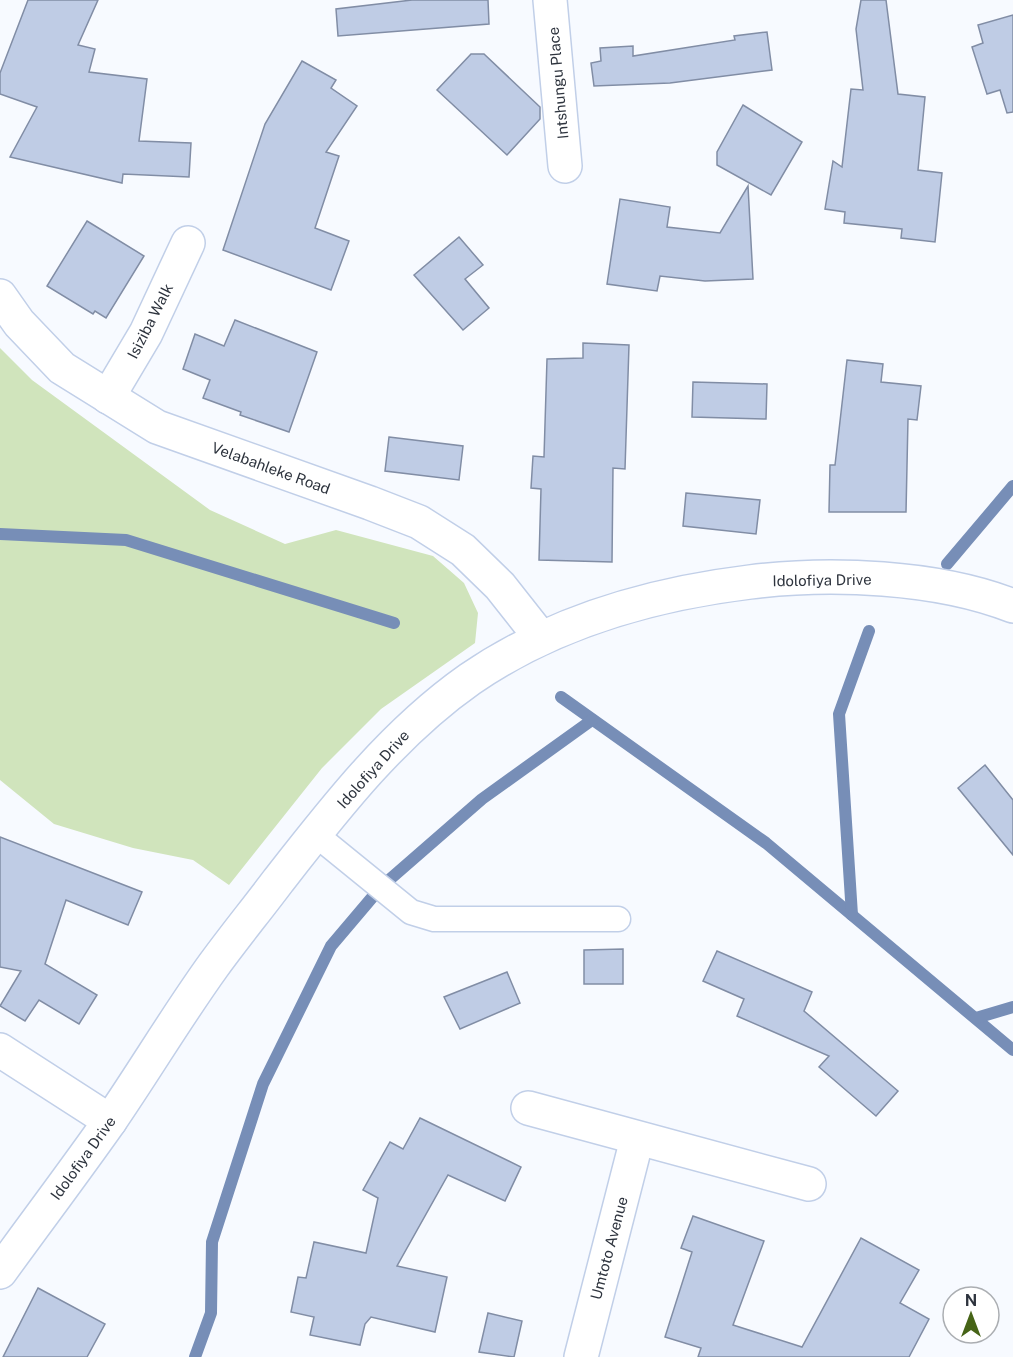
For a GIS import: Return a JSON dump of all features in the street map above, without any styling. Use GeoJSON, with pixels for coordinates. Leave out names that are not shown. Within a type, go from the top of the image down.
{"type":"FeatureCollection","features":[{"type":"Feature","properties":{"kind":"street","name":"Intshungu Place"},"geometry":{"type":"LineString","coordinates":[[550,0],[565,166]]}},
{"type":"Feature","properties":{"kind":"street","name":"Isiziba Walk"},"geometry":{"type":"LineString","coordinates":[[108,398],[146,333],[188,243]]}},
{"type":"Feature","properties":{"kind":"street","name":"Velabahleke Road"},"geometry":{"type":"LineString","coordinates":[[0,296],[19,323],[62,368],[158,427],[419,522],[463,550],[500,586],[542,638]]}},
{"type":"Feature","properties":{"kind":"street","name":"Idolofiya Drive"},"geometry":{"type":"LineString","coordinates":[[0,1272],[110,1121],[213,966],[315,834],[397,738],[470,679],[542,638],[619,608],[701,588],[793,577],[890,580],[987,596],[1013,606]]}},
{"type":"Feature","properties":{"kind":"street"},"geometry":{"type":"LineString","coordinates":[[0,1050],[110,1121]]}},
{"type":"Feature","properties":{"kind":"street"},"geometry":{"type":"LineString","coordinates":[[528,1108],[809,1184]]}},
{"type":"Feature","properties":{"kind":"street","name":"Umtoto Avenue"},"geometry":{"type":"LineString","coordinates":[[581,1357],[637,1139]]}},
{"type":"Feature","properties":{"kind":"lane"},"geometry":{"type":"LineString","coordinates":[[315,834],[411,912],[434,919],[618,919]]}},
{"type":"Feature","properties":{"kind":"green space"},"geometry":{"type":"Polygon","coordinates":[[[0,348],[32,380],[210,510],[285,544],[336,530],[433,556],[464,583],[478,613],[475,643],[381,709],[322,768],[229,885],[193,860],[133,848],[54,824],[0,780],[0,348]]]}},
{"type":"Feature","properties":{"kind":"building"},"geometry":{"type":"Polygon","coordinates":[[[28,0],[98,0],[78,45],[95,49],[89,72],[147,79],[139,141],[191,143],[189,177],[123,174],[122,183],[10,157],[37,107],[0,94],[0,73],[28,0]]]}},
{"type":"Feature","properties":{"kind":"building"},"geometry":{"type":"Polygon","coordinates":[[[412,0],[488,0],[489,24],[338,36],[336,9],[412,0]]]}},
{"type":"Feature","properties":{"kind":"building"},"geometry":{"type":"Polygon","coordinates":[[[861,0],[886,0],[898,94],[925,97],[918,170],[942,173],[935,242],[901,238],[902,229],[844,223],[845,212],[825,209],[833,161],[842,167],[851,89],[863,90],[856,29],[861,0]]]}},
{"type":"Feature","properties":{"kind":"building"},"geometry":{"type":"Polygon","coordinates":[[[1013,15],[1013,112],[1007,113],[1000,90],[987,94],[972,47],[983,43],[978,25],[1013,15]]]}},
{"type":"Feature","properties":{"kind":"building"},"geometry":{"type":"Polygon","coordinates":[[[767,32],[772,70],[670,83],[594,86],[591,63],[601,61],[600,48],[633,46],[633,56],[735,40],[734,36],[767,32]]]}},
{"type":"Feature","properties":{"kind":"building"},"geometry":{"type":"Polygon","coordinates":[[[471,54],[484,54],[540,107],[540,119],[507,155],[437,90],[471,54]]]}},
{"type":"Feature","properties":{"kind":"building"},"geometry":{"type":"Polygon","coordinates":[[[302,61],[336,80],[331,88],[357,106],[326,152],[339,156],[315,228],[349,241],[331,290],[223,250],[265,124],[302,61]]]}},
{"type":"Feature","properties":{"kind":"building"},"geometry":{"type":"Polygon","coordinates":[[[743,105],[802,142],[771,195],[717,165],[717,152],[743,105]]]}},
{"type":"Feature","properties":{"kind":"building"},"geometry":{"type":"Polygon","coordinates":[[[748,186],[753,279],[705,281],[660,276],[657,291],[607,284],[620,199],[670,207],[667,227],[720,233],[748,186]]]}},
{"type":"Feature","properties":{"kind":"building"},"geometry":{"type":"Polygon","coordinates":[[[87,221],[144,256],[106,318],[95,311],[93,314],[47,286],[87,221]]]}},
{"type":"Feature","properties":{"kind":"building"},"geometry":{"type":"Polygon","coordinates":[[[459,237],[483,265],[465,279],[489,308],[463,330],[414,275],[459,237]]]}},
{"type":"Feature","properties":{"kind":"building"},"geometry":{"type":"Polygon","coordinates":[[[235,320],[317,352],[289,432],[240,415],[241,412],[203,398],[210,380],[183,369],[195,334],[224,346],[235,320]]]}},
{"type":"Feature","properties":{"kind":"building"},"geometry":{"type":"Polygon","coordinates":[[[583,343],[629,345],[625,469],[613,468],[612,562],[539,560],[541,489],[531,488],[533,456],[544,457],[547,359],[583,358],[583,343]]]}},
{"type":"Feature","properties":{"kind":"building"},"geometry":{"type":"Polygon","coordinates":[[[847,360],[883,364],[881,382],[921,386],[917,420],[908,419],[906,512],[829,512],[830,465],[835,465],[847,360]]]}},
{"type":"Feature","properties":{"kind":"building"},"geometry":{"type":"Polygon","coordinates":[[[693,382],[767,384],[766,419],[692,417],[693,382]]]}},
{"type":"Feature","properties":{"kind":"building"},"geometry":{"type":"Polygon","coordinates":[[[389,437],[463,446],[459,480],[385,471],[389,437]]]}},
{"type":"Feature","properties":{"kind":"building"},"geometry":{"type":"Polygon","coordinates":[[[686,493],[760,500],[756,534],[683,526],[686,493]]]}},
{"type":"Feature","properties":{"kind":"building"},"geometry":{"type":"Polygon","coordinates":[[[985,765],[1013,800],[1013,855],[958,788],[985,765]]]}},
{"type":"Feature","properties":{"kind":"building"},"geometry":{"type":"Polygon","coordinates":[[[0,837],[142,892],[128,925],[66,900],[45,964],[97,995],[79,1024],[39,1000],[25,1021],[0,1006],[21,971],[0,967],[0,837]]]}},
{"type":"Feature","properties":{"kind":"building"},"geometry":{"type":"Polygon","coordinates":[[[623,949],[623,984],[584,984],[584,950],[623,949]]]}},
{"type":"Feature","properties":{"kind":"building"},"geometry":{"type":"Polygon","coordinates":[[[717,951],[812,992],[804,1011],[898,1091],[876,1116],[819,1067],[829,1056],[737,1016],[744,999],[703,981],[717,951]]]}},
{"type":"Feature","properties":{"kind":"building"},"geometry":{"type":"Polygon","coordinates":[[[507,972],[520,1003],[460,1029],[444,997],[507,972]]]}},
{"type":"Feature","properties":{"kind":"building"},"geometry":{"type":"Polygon","coordinates":[[[420,1118],[521,1167],[505,1201],[448,1175],[397,1266],[447,1277],[435,1332],[371,1317],[365,1324],[360,1345],[310,1335],[314,1317],[291,1312],[298,1277],[306,1278],[314,1242],[366,1253],[378,1198],[363,1190],[390,1142],[403,1149],[420,1118]]]}},
{"type":"Feature","properties":{"kind":"building"},"geometry":{"type":"Polygon","coordinates":[[[693,1216],[764,1241],[733,1325],[802,1347],[861,1238],[919,1270],[900,1303],[929,1319],[909,1357],[698,1357],[701,1348],[665,1337],[692,1252],[681,1248],[693,1216]]]}},
{"type":"Feature","properties":{"kind":"building"},"geometry":{"type":"Polygon","coordinates":[[[38,1288],[105,1324],[87,1357],[3,1357],[38,1288]]]}},
{"type":"Feature","properties":{"kind":"building"},"geometry":{"type":"Polygon","coordinates":[[[488,1313],[522,1321],[514,1357],[479,1352],[488,1313]]]}},
{"type":"Feature","properties":{"kind":"waterway"},"geometry":{"type":"LineString","coordinates":[[947,564],[1013,486]]}},
{"type":"Feature","properties":{"kind":"waterway"},"geometry":{"type":"LineString","coordinates":[[0,534],[126,540],[394,623]]}},
{"type":"Feature","properties":{"kind":"waterway"},"geometry":{"type":"LineString","coordinates":[[852,915],[839,714],[869,631]]}},
{"type":"Feature","properties":{"kind":"waterway"},"geometry":{"type":"LineString","coordinates":[[561,697],[766,843],[1013,1050]]}},
{"type":"Feature","properties":{"kind":"waterway"},"geometry":{"type":"LineString","coordinates":[[195,1357],[211,1313],[212,1242],[263,1084],[331,946],[381,887],[482,799],[592,720]]}},
{"type":"Feature","properties":{"kind":"waterway"},"geometry":{"type":"LineString","coordinates":[[976,1018],[1013,1007]]}}]}
